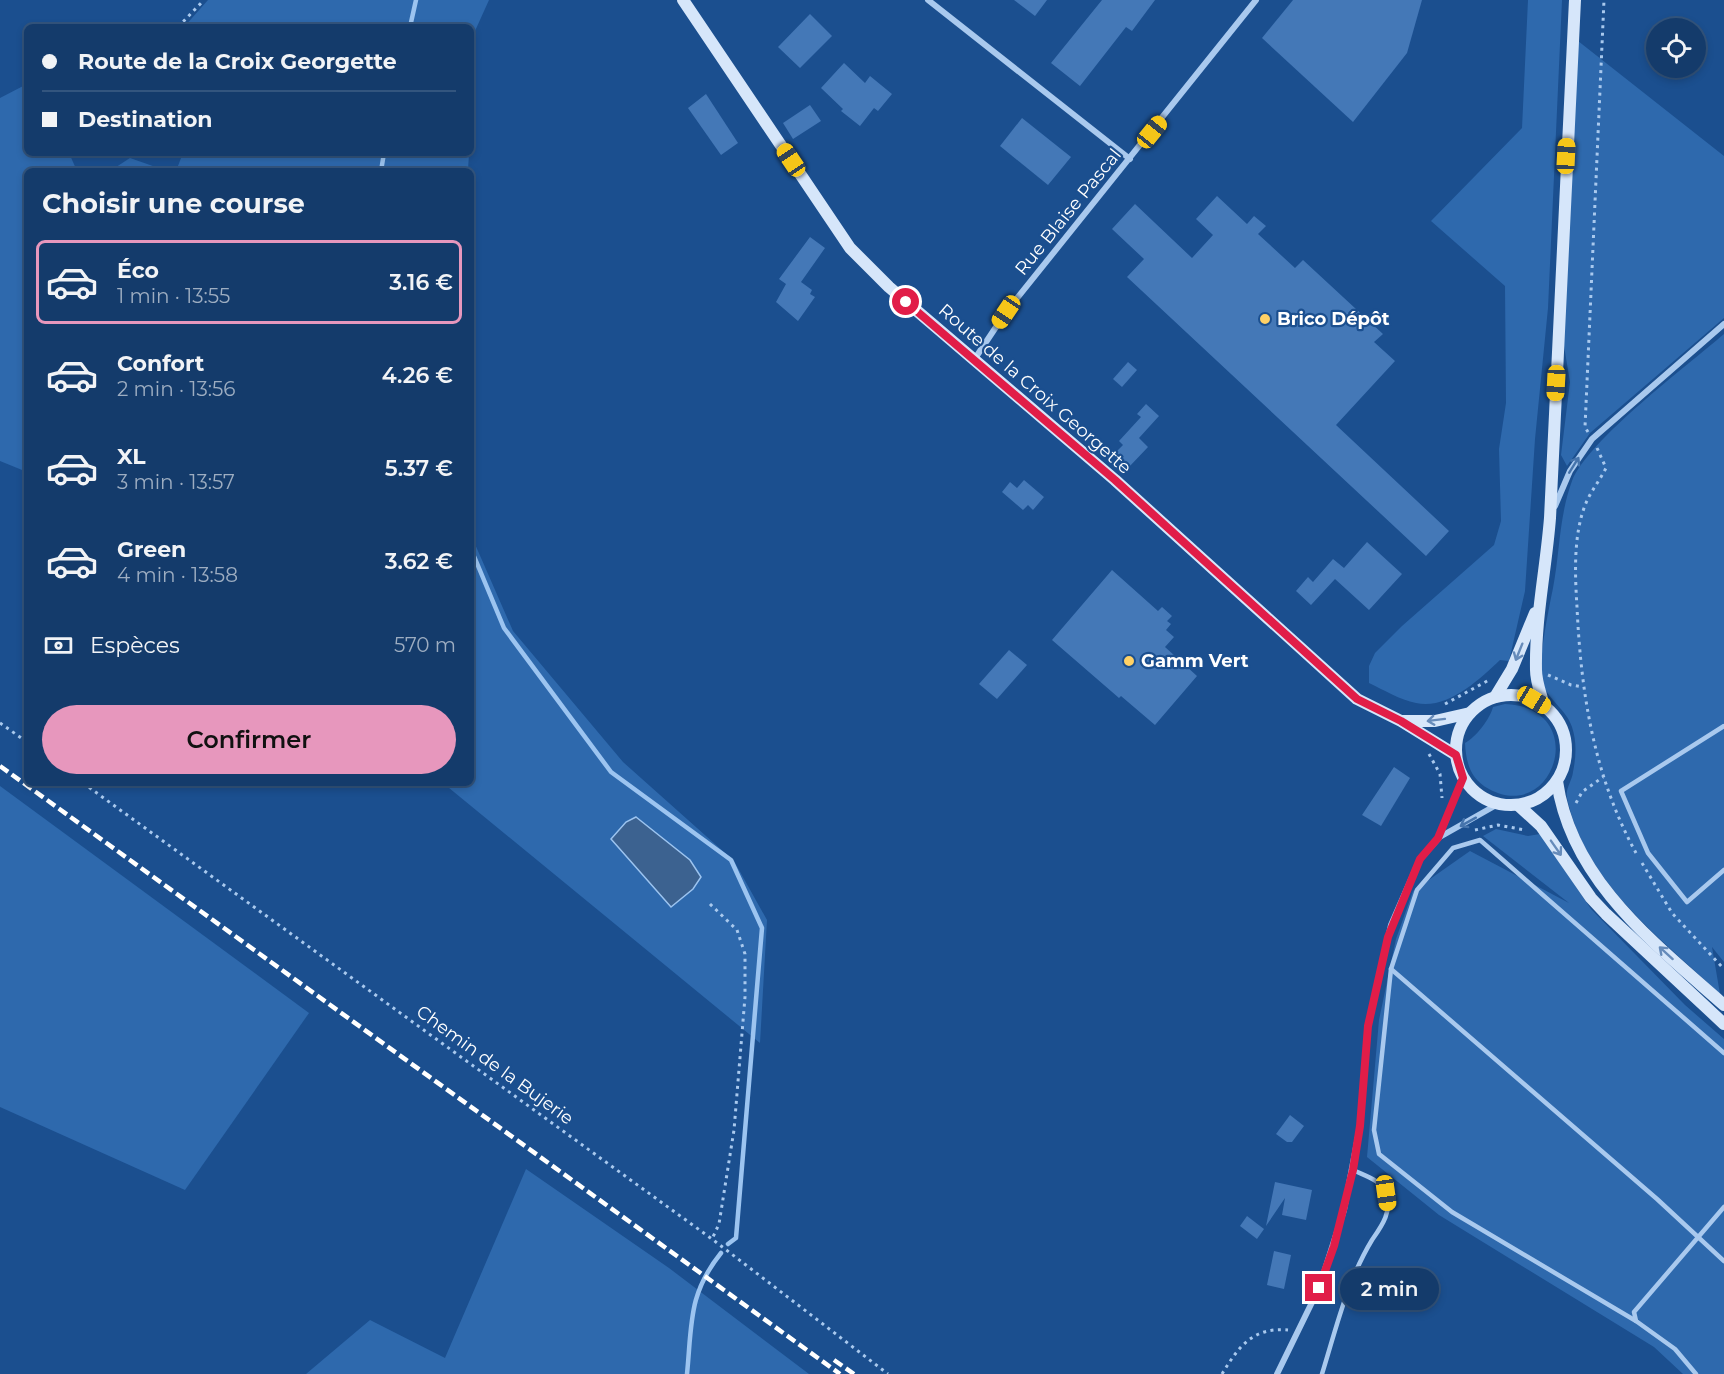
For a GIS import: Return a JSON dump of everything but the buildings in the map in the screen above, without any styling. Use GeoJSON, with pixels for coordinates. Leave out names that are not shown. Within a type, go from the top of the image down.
{"type":"FeatureCollection","features":[{"type":"Feature","properties":{"kind":"main road","name":"Route de la Croix Georgette"},"geometry":{"type":"LineString","coordinates":[[683,0],[850,248],[889,287],[1115,480],[1348,692],[1456,755]]}},
{"type":"Feature","properties":{"kind":"main road"},"geometry":{"type":"LineString","coordinates":[[1544,706],[1536,672],[1539,604],[1547,563],[1550,518],[1575,0]]}},
{"type":"Feature","properties":{"kind":"main road"},"geometry":{"type":"LineString","coordinates":[[1496,698],[1512,669],[1539,604]]}},
{"type":"Feature","properties":{"kind":"main road"},"geometry":{"type":"LineString","coordinates":[[1522,696],[1544,706],[1560,724],[1565,741],[1564,764],[1557,781],[1539,798],[1518,805],[1498,804],[1476,793],[1463,778],[1456,755],[1459,734],[1470,713],[1496,698],[1522,696]]}},
{"type":"Feature","properties":{"kind":"main road","name":"Route de la Croix Georgette"},"geometry":{"type":"LineString","coordinates":[[1401,721],[1435,721],[1470,713]]}},
{"type":"Feature","properties":{"kind":"main road"},"geometry":{"type":"LineString","coordinates":[[1557,781],[1564,814],[1576,843],[1605,893],[1659,947],[1724,1005]]}},
{"type":"Feature","properties":{"kind":"main road"},"geometry":{"type":"LineString","coordinates":[[1518,805],[1541,826],[1591,898],[1606,914],[1724,1024]]}},
{"type":"Feature","properties":{"kind":"street"},"geometry":{"type":"LineString","coordinates":[[928,0],[1131,159]]}},
{"type":"Feature","properties":{"kind":"street","name":"Rue Blaise Pascal"},"geometry":{"type":"LineString","coordinates":[[974,360],[1006,312],[1131,159],[1256,0]]}},
{"type":"Feature","properties":{"kind":"street"},"geometry":{"type":"LineString","coordinates":[[1550,518],[1570,471],[1592,439],[1724,324]]}},
{"type":"Feature","properties":{"kind":"street"},"geometry":{"type":"LineString","coordinates":[[1277,1374],[1319,1288],[1334,1246],[1353,1170],[1360,1126],[1368,1026],[1391,925],[1420,859],[1438,838],[1463,778]]}},
{"type":"Feature","properties":{"kind":"street"},"geometry":{"type":"LineString","coordinates":[[1438,838],[1498,804]]}},
{"type":"Feature","properties":{"kind":"lane"},"geometry":{"type":"LineString","coordinates":[[1724,726],[1622,791],[1648,853],[1687,902],[1724,870]]}},
{"type":"Feature","properties":{"kind":"lane"},"geometry":{"type":"LineString","coordinates":[[1696,1374],[1675,1349],[1636,1321],[1452,1212],[1379,1154],[1374,1130],[1391,969],[1417,890],[1453,848],[1480,840],[1724,1053]]}},
{"type":"Feature","properties":{"kind":"lane"},"geometry":{"type":"LineString","coordinates":[[1391,969],[1640,1183],[1724,1261]]}},
{"type":"Feature","properties":{"kind":"lane"},"geometry":{"type":"LineString","coordinates":[[1322,1374],[1355,1271],[1384,1223],[1388,1207],[1386,1193],[1378,1182],[1353,1170]]}},
{"type":"Feature","properties":{"kind":"lane"},"geometry":{"type":"LineString","coordinates":[[1636,1321],[1634,1312],[1642,1299],[1724,1207]]}},
{"type":"Feature","properties":{"kind":"path"},"geometry":{"type":"LineString","coordinates":[[181,24],[204,0]]}},
{"type":"Feature","properties":{"kind":"path"},"geometry":{"type":"LineString","coordinates":[[1604,0],[1585,427],[1606,468],[1586,504],[1577,548],[1576,586],[1583,687],[1596,755],[1613,809],[1672,913],[1724,969]]}},
{"type":"Feature","properties":{"kind":"path"},"geometry":{"type":"LineString","coordinates":[[1438,709],[1497,673]]}},
{"type":"Feature","properties":{"kind":"path"},"geometry":{"type":"LineString","coordinates":[[1542,673],[1571,686],[1583,687]]}},
{"type":"Feature","properties":{"kind":"path"},"geometry":{"type":"LineString","coordinates":[[0,723],[24,740]]}},
{"type":"Feature","properties":{"kind":"path"},"geometry":{"type":"LineString","coordinates":[[1425,746],[1440,774],[1443,793],[1441,806]]}},
{"type":"Feature","properties":{"kind":"path"},"geometry":{"type":"LineString","coordinates":[[1573,810],[1582,792],[1603,777]]}},
{"type":"Feature","properties":{"kind":"path","name":"Chemin de la Bujerie"},"geometry":{"type":"LineString","coordinates":[[87,786],[712,1239],[888,1374]]}},
{"type":"Feature","properties":{"kind":"path"},"geometry":{"type":"LineString","coordinates":[[1468,833],[1485,826],[1498,825],[1534,831]]}},
{"type":"Feature","properties":{"kind":"path"},"geometry":{"type":"LineString","coordinates":[[710,904],[737,930],[745,954],[746,997],[734,1130],[719,1224],[712,1239]]}},
{"type":"Feature","properties":{"kind":"path"},"geometry":{"type":"LineString","coordinates":[[1222,1374],[1234,1354],[1251,1336],[1276,1329],[1299,1331]]}},
{"type":"Feature","properties":{"kind":"shaded area"},"geometry":{"type":"Polygon","coordinates":[[[208,0],[489,0],[475,31],[474,52],[474,24],[187,24],[208,0]]]}},
{"type":"Feature","properties":{"kind":"shaded area"},"geometry":{"type":"Polygon","coordinates":[[[1528,0],[1562,0],[1548,308],[1535,439],[1525,591],[1509,661],[1500,660],[1462,692],[1451,698],[1428,704],[1416,703],[1369,683],[1369,666],[1375,653],[1402,626],[1494,545],[1501,521],[1499,449],[1506,403],[1505,286],[1431,221],[1522,128],[1528,0]]]}},
{"type":"Feature","properties":{"kind":"shaded area"},"geometry":{"type":"Polygon","coordinates":[[[1573,37],[1724,156],[1724,318],[1590,433],[1567,466],[1561,455],[1570,382],[1559,316],[1573,37]]]}},
{"type":"Feature","properties":{"kind":"shaded area"},"geometry":{"type":"Polygon","coordinates":[[[24,86],[24,156],[70,156],[76,168],[24,168],[24,471],[0,461],[0,98],[24,86]]]}},
{"type":"Feature","properties":{"kind":"shaded area"},"geometry":{"type":"Polygon","coordinates":[[[182,156],[469,156],[468,168],[177,168],[182,156]]]}},
{"type":"Feature","properties":{"kind":"shaded area"},"geometry":{"type":"Polygon","coordinates":[[[130,158],[158,168],[115,168],[130,158]]]}},
{"type":"Feature","properties":{"kind":"shaded area"},"geometry":{"type":"Polygon","coordinates":[[[1724,334],[1724,962],[1712,947],[1720,994],[1628,906],[1590,857],[1577,829],[1567,798],[1575,761],[1574,733],[1566,715],[1552,699],[1542,682],[1541,663],[1562,521],[1572,481],[1597,445],[1617,425],[1724,334]]]}},
{"type":"Feature","properties":{"kind":"shaded area"},"geometry":{"type":"Polygon","coordinates":[[[474,542],[513,631],[623,762],[734,861],[767,920],[760,1043],[447,786],[474,786],[474,542]]]}},
{"type":"Feature","properties":{"kind":"shaded area"},"geometry":{"type":"Polygon","coordinates":[[[1505,704],[1532,710],[1548,724],[1555,742],[1554,762],[1546,779],[1531,791],[1512,796],[1489,789],[1477,780],[1466,757],[1465,743],[1482,727],[1493,707],[1505,704]]]}},
{"type":"Feature","properties":{"kind":"shaded area"},"geometry":{"type":"Polygon","coordinates":[[[0,786],[309,1013],[185,1190],[0,1107],[0,786]]]}},
{"type":"Feature","properties":{"kind":"shaded area"},"geometry":{"type":"Polygon","coordinates":[[[636,817],[690,860],[701,877],[693,889],[671,907],[611,839],[626,822],[636,817]]]}},
{"type":"Feature","properties":{"kind":"shaded area"},"geometry":{"type":"Polygon","coordinates":[[[1496,829],[1528,836],[1540,834],[1591,909],[1685,1005],[1724,1039],[1724,1374],[1683,1374],[1654,1347],[1439,1215],[1367,1157],[1379,1020],[1396,939],[1413,891],[1470,851],[1569,903],[1483,836],[1496,829]]]}},
{"type":"Feature","properties":{"kind":"shaded area"},"geometry":{"type":"Polygon","coordinates":[[[526,1169],[669,1268],[809,1374],[306,1374],[370,1320],[445,1358],[526,1169]]]}},
{"type":"Feature","properties":{"kind":"waterway"},"geometry":{"type":"LineString","coordinates":[[411,24],[416,0]]}},
{"type":"Feature","properties":{"kind":"waterway"},"geometry":{"type":"LineString","coordinates":[[382,168],[384,156]]}},
{"type":"Feature","properties":{"kind":"waterway"},"geometry":{"type":"LineString","coordinates":[[474,556],[504,628],[611,772],[731,860],[762,928],[736,1238],[728,1244]]}},
{"type":"Feature","properties":{"kind":"waterway"},"geometry":{"type":"LineString","coordinates":[[687,1374],[691,1325],[697,1296],[702,1282],[721,1253]]}},
{"type":"Feature","properties":{"kind":"railway"},"geometry":{"type":"LineString","coordinates":[[0,766],[24,783]]}},
{"type":"Feature","properties":{"kind":"railway"},"geometry":{"type":"LineString","coordinates":[[28,786],[840,1374]]}},
{"type":"Feature","properties":{"kind":"railway"},"geometry":{"type":"LineString","coordinates":[[834,1360],[854,1374]]}},
{"type":"Feature","properties":{"kind":"place","name":"Brico Dépôt"},"geometry":{"type":"Point","coordinates":[1265,319]}},
{"type":"Feature","properties":{"kind":"place","name":"Gamm Vert"},"geometry":{"type":"Point","coordinates":[1129,661]}},
{"type":"Feature","properties":{"kind":"route"},"geometry":{"type":"LineString","coordinates":[[906,302],[1115,480],[1194,554],[1357,699],[1388,717],[1401,721],[1456,755],[1463,778],[1438,838],[1420,859],[1391,925],[1382,960],[1368,1026],[1360,1126],[1353,1170],[1334,1246],[1319,1288]]}}]}
